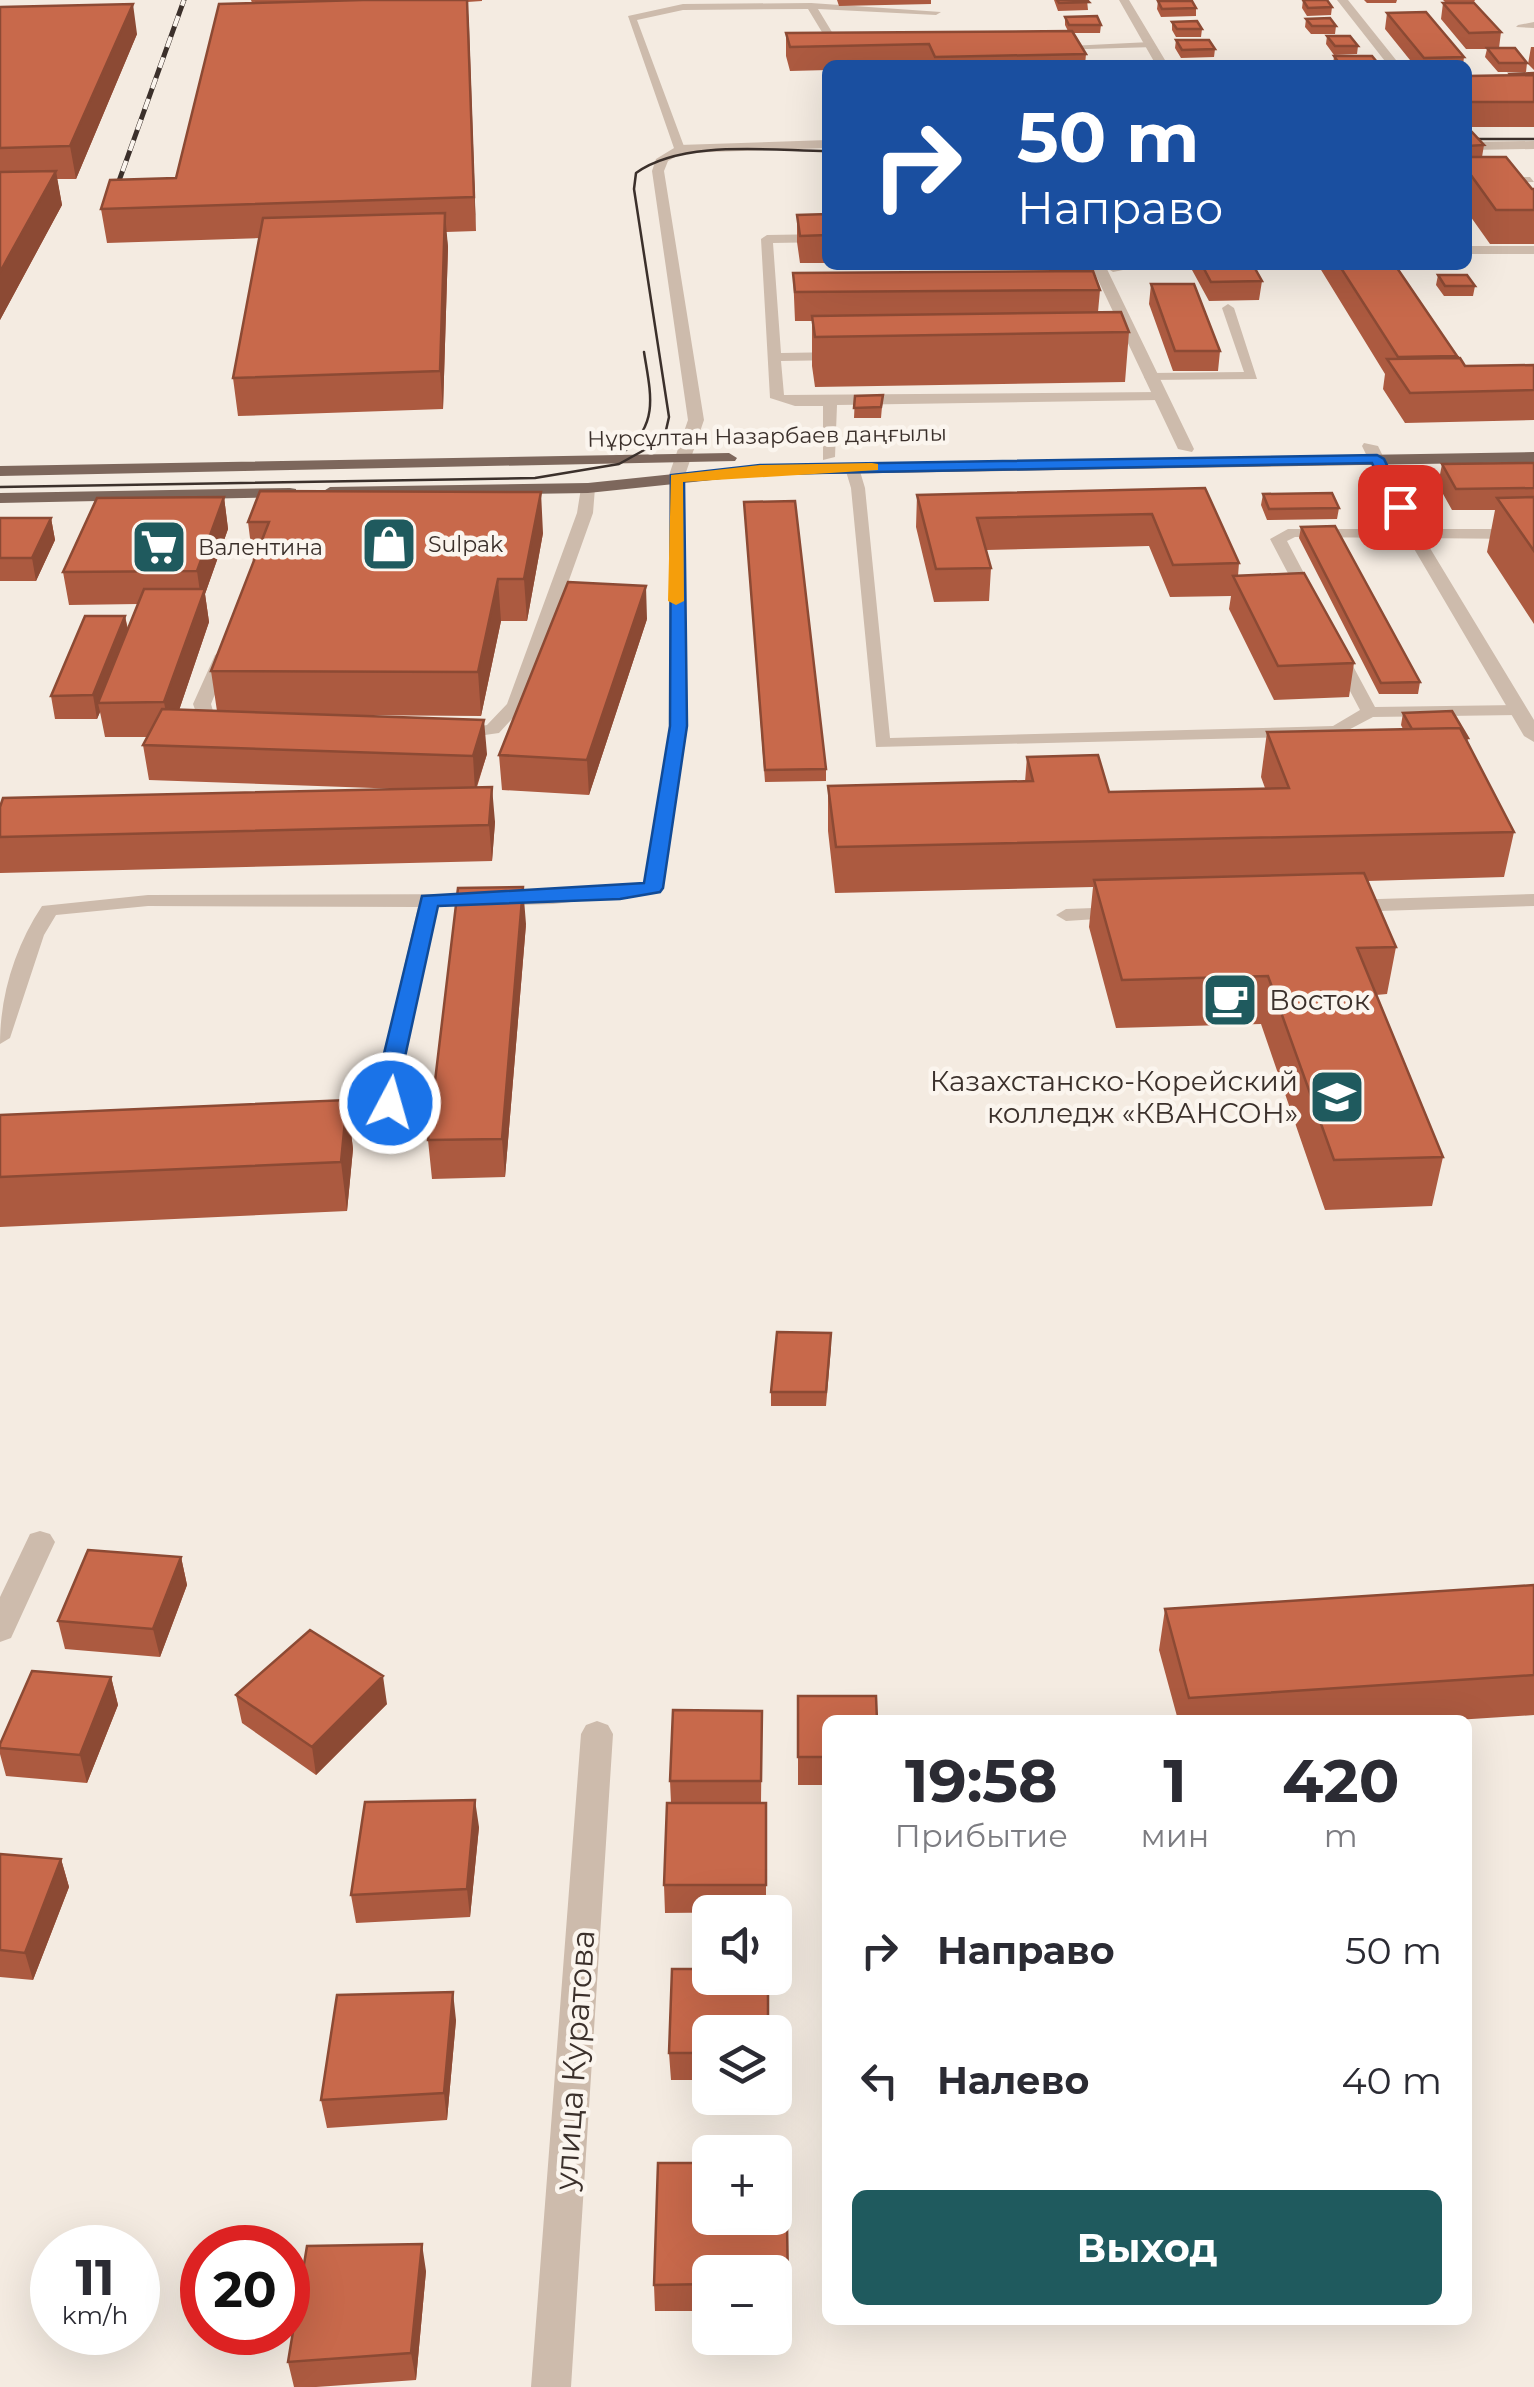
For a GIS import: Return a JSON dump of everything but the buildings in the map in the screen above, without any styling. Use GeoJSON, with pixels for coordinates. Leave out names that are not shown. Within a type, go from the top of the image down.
{"type":"FeatureCollection","features":[{"type":"Feature","properties":{"kind":"main road","name":"Нұрсұлтан Назарбаев даңғылы"},"geometry":{"type":"LineString","coordinates":[[0,498],[588,488],[760,470],[1374,453],[1534,443]]}},
{"type":"Feature","properties":{"kind":"main road","name":"Нұрсұлтан Назарбаев даңғылы"},"geometry":{"type":"LineString","coordinates":[[0,471],[599,463],[1186,449],[1534,457]]}},
{"type":"Feature","properties":{"kind":"street"},"geometry":{"type":"LineString","coordinates":[[1124,0],[1159,60]]}},
{"type":"Feature","properties":{"kind":"street"},"geometry":{"type":"LineString","coordinates":[[1342,0],[1390,60]]}},
{"type":"Feature","properties":{"kind":"street"},"geometry":{"type":"LineString","coordinates":[[1472,133],[1534,132]]}},
{"type":"Feature","properties":{"kind":"street"},"geometry":{"type":"LineString","coordinates":[[676,478],[696,420],[658,171],[662,158],[679,149],[822,144]]}},
{"type":"Feature","properties":{"kind":"street"},"geometry":{"type":"LineString","coordinates":[[1472,146],[1534,145]]}},
{"type":"Feature","properties":{"kind":"street"},"geometry":{"type":"LineString","coordinates":[[1106,270],[1110,291],[1186,449]]}},
{"type":"Feature","properties":{"kind":"street"},"geometry":{"type":"LineString","coordinates":[[1374,453],[1411,530],[1534,736]]}},
{"type":"Feature","properties":{"kind":"street"},"geometry":{"type":"LineString","coordinates":[[0,1630],[40,1542]]}},
{"type":"Feature","properties":{"kind":"street","name":"улица Куратова"},"geometry":{"type":"LineString","coordinates":[[550,2387],[596,1734]]}},
{"type":"Feature","properties":{"kind":"lane"},"geometry":{"type":"LineString","coordinates":[[811,6],[835,45],[869,44]]}},
{"type":"Feature","properties":{"kind":"lane"},"geometry":{"type":"LineString","coordinates":[[679,149],[631,18],[683,7],[811,6],[936,12]]}},
{"type":"Feature","properties":{"kind":"lane"},"geometry":{"type":"LineString","coordinates":[[1521,27],[1534,25]]}},
{"type":"Feature","properties":{"kind":"lane"},"geometry":{"type":"LineString","coordinates":[[1040,47],[1150,44]]}},
{"type":"Feature","properties":{"kind":"lane"},"geometry":{"type":"LineString","coordinates":[[1472,181],[1533,182]]}},
{"type":"Feature","properties":{"kind":"lane"},"geometry":{"type":"LineString","coordinates":[[822,238],[767,239],[777,398],[830,401],[1160,396]]}},
{"type":"Feature","properties":{"kind":"lane"},"geometry":{"type":"LineString","coordinates":[[1472,250],[1534,250]]}},
{"type":"Feature","properties":{"kind":"lane"},"geometry":{"type":"LineString","coordinates":[[1090,292],[1110,291]]}},
{"type":"Feature","properties":{"kind":"lane"},"geometry":{"type":"LineString","coordinates":[[770,294],[790,294]]}},
{"type":"Feature","properties":{"kind":"lane"},"geometry":{"type":"LineString","coordinates":[[1152,377],[1252,376],[1228,308]]}},
{"type":"Feature","properties":{"kind":"lane"},"geometry":{"type":"LineString","coordinates":[[1120,352],[1139,352]]}},
{"type":"Feature","properties":{"kind":"lane"},"geometry":{"type":"LineString","coordinates":[[775,358],[852,356]]}},
{"type":"Feature","properties":{"kind":"lane"},"geometry":{"type":"LineString","coordinates":[[828,457],[830,401]]}},
{"type":"Feature","properties":{"kind":"lane"},"geometry":{"type":"LineString","coordinates":[[852,468],[858,488],[882,743],[1338,732],[1369,712],[1518,710]]}},
{"type":"Feature","properties":{"kind":"lane"},"geometry":{"type":"LineString","coordinates":[[0,1038],[34,936],[48,910],[105,900],[429,900],[620,893],[653,888],[678,726],[676,478]]}},
{"type":"Feature","properties":{"kind":"lane"},"geometry":{"type":"LineString","coordinates":[[434,736],[494,729],[515,706],[585,513],[588,488]]}},
{"type":"Feature","properties":{"kind":"lane"},"geometry":{"type":"LineString","coordinates":[[1314,608],[1278,539],[1293,532],[1534,534]]}},
{"type":"Feature","properties":{"kind":"lane"},"geometry":{"type":"LineString","coordinates":[[232,632],[202,704],[207,722],[248,730]]}},
{"type":"Feature","properties":{"kind":"lane"},"geometry":{"type":"LineString","coordinates":[[1333,643],[1369,712]]}},
{"type":"Feature","properties":{"kind":"lane"},"geometry":{"type":"LineString","coordinates":[[296,1119],[335,1118],[390,1103],[392,1066],[429,900]]}},
{"type":"Feature","properties":{"kind":"lane"},"geometry":{"type":"LineString","coordinates":[[1320,907],[1534,900]]}},
{"type":"Feature","properties":{"kind":"lane"},"geometry":{"type":"LineString","coordinates":[[1066,915],[1144,912]]}},
{"type":"Feature","properties":{"kind":"tram line"},"geometry":{"type":"LineString","coordinates":[[1472,139],[1534,139]]}},
{"type":"Feature","properties":{"kind":"tram line"},"geometry":{"type":"LineString","coordinates":[[0,487],[535,478],[619,464],[664,439],[669,417],[634,189],[636,173],[655,162],[703,151],[822,151]]}},
{"type":"Feature","properties":{"kind":"tram line"},"geometry":{"type":"LineString","coordinates":[[626,450],[637,440],[648,417],[650,393],[644,352]]}},
{"type":"Feature","properties":{"kind":"railway"},"geometry":{"type":"LineString","coordinates":[[115,192],[184,0]]}},
{"type":"Feature","properties":{"kind":"slow traffic"},"geometry":{"type":"LineString","coordinates":[[676,601],[676,478],[760,470],[872,467]]}},
{"type":"Feature","properties":{"kind":"place","name":"Sulpak"},"geometry":{"type":"Point","coordinates":[389,544]}},
{"type":"Feature","properties":{"kind":"place","name":"Валентина"},"geometry":{"type":"Point","coordinates":[159,547]}},
{"type":"Feature","properties":{"kind":"place","name":"Восток"},"geometry":{"type":"Point","coordinates":[1230,1000]}},
{"type":"Feature","properties":{"kind":"place","name":"Казахстанско-Корейский колледж «КВАНСОН»"},"geometry":{"type":"Point","coordinates":[1337,1097]}},
{"type":"Feature","properties":{"kind":"route"},"geometry":{"type":"LineString","coordinates":[[390,1103],[392,1066],[429,900],[620,893],[653,888],[678,726],[676,478],[760,470],[1377,459],[1400,507]]}}]}
